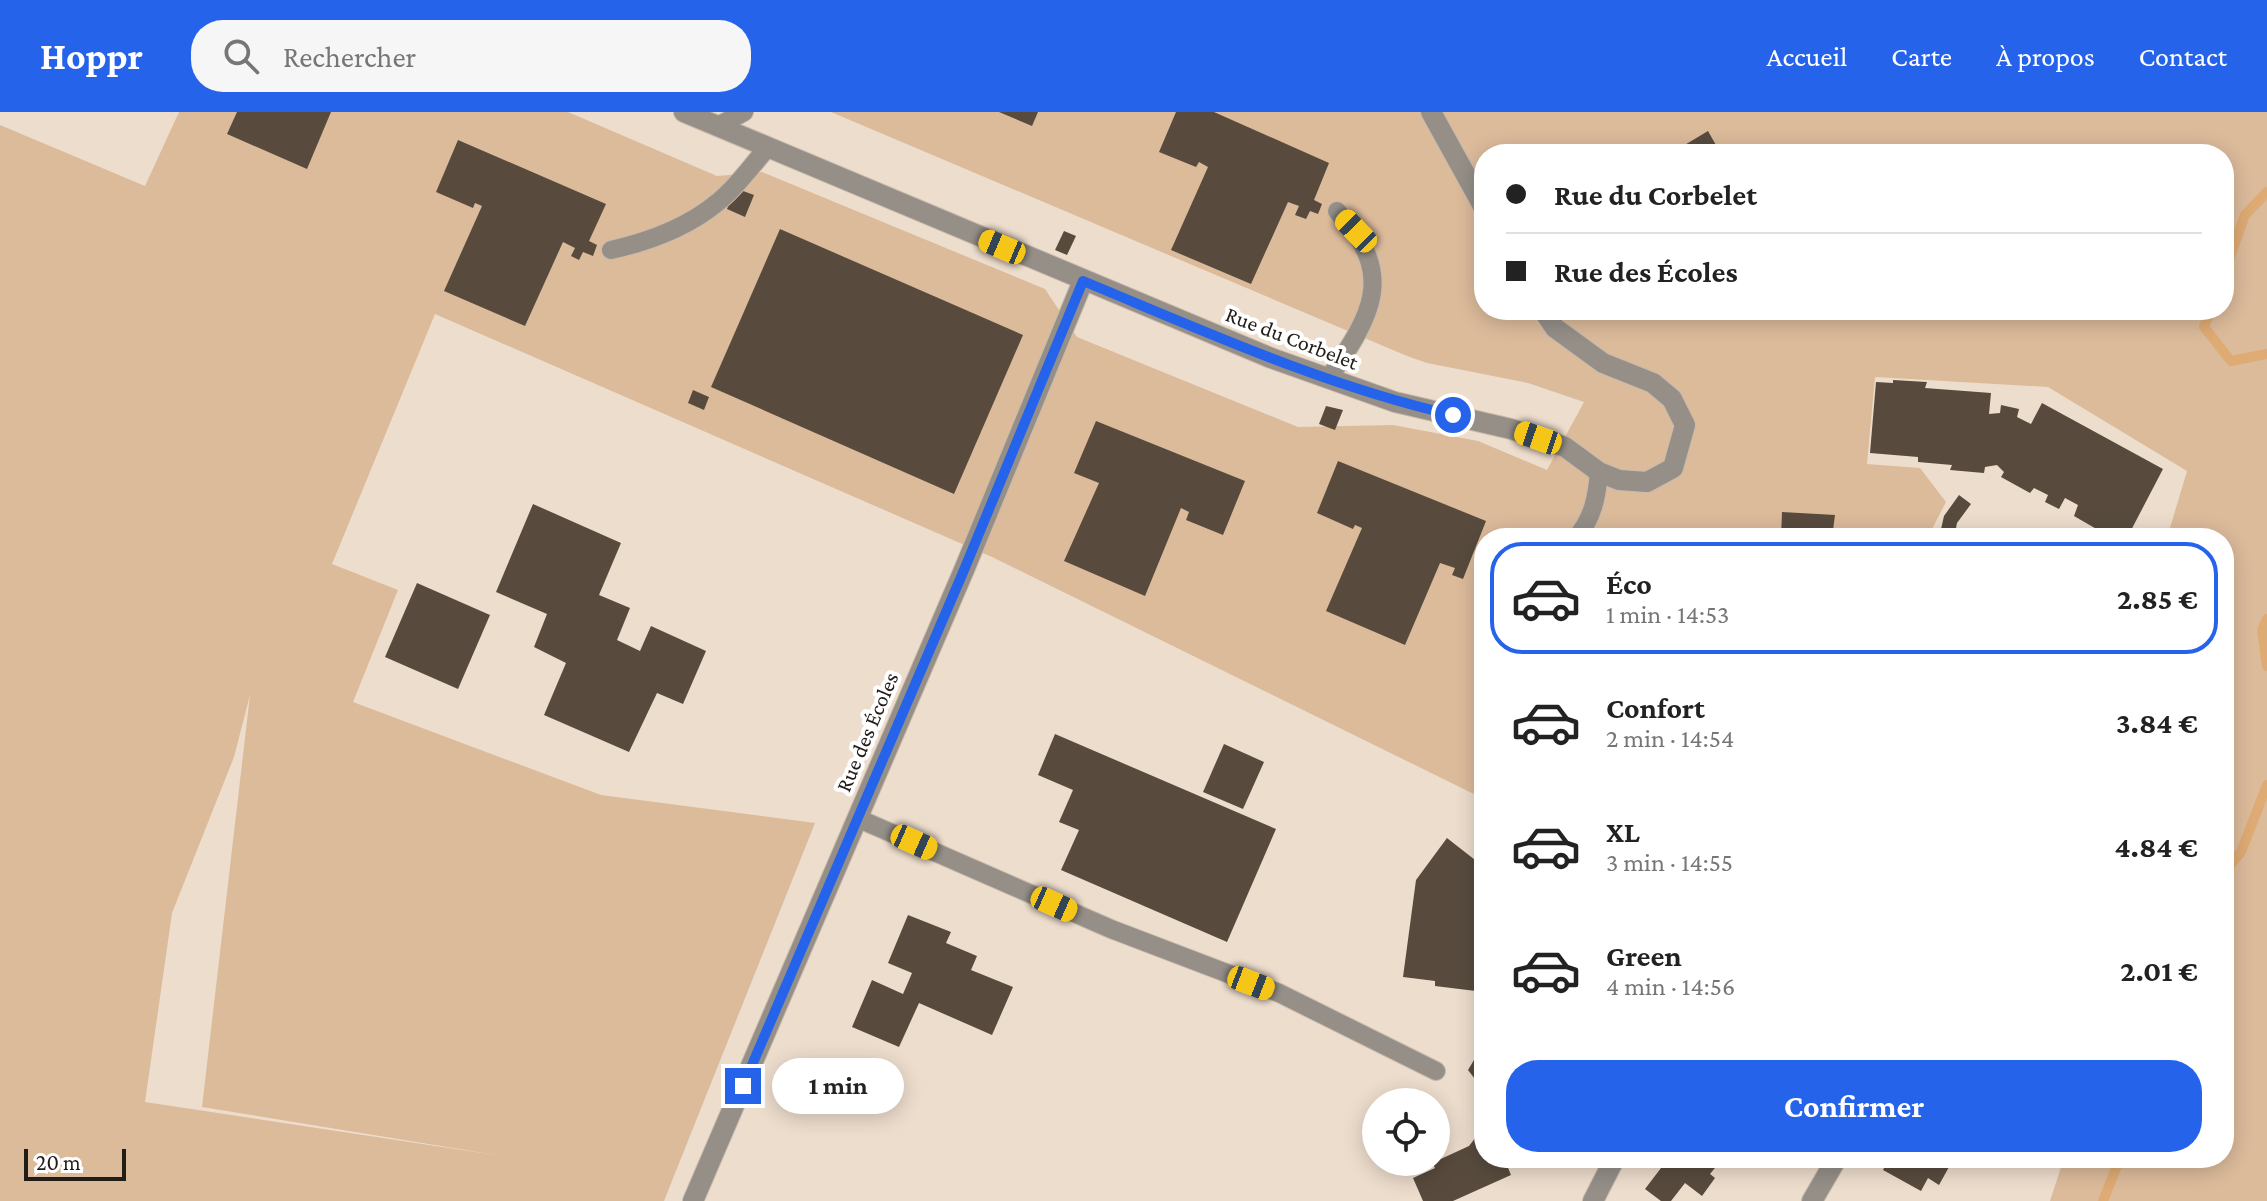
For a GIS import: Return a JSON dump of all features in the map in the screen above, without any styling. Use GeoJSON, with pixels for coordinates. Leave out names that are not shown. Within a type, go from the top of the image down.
{"type":"FeatureCollection","features":[{"type":"Feature","properties":{"kind":"street","name":"Rue du Corbelet"},"geometry":{"type":"LineString","coordinates":[[684,112],[1271,358],[1395,402],[1511,429],[1565,447],[1599,472],[1619,480],[1647,482],[1673,468],[1685,425],[1672,399],[1653,383],[1603,363],[1555,328],[1550,320]]}},
{"type":"Feature","properties":{"kind":"street"},"geometry":{"type":"LineString","coordinates":[[1431,112],[1474,190]]}},
{"type":"Feature","properties":{"kind":"street","name":"Rue des Écoles"},"geometry":{"type":"LineString","coordinates":[[693,1201],[964,570],[1083,281]]}},
{"type":"Feature","properties":{"kind":"street"},"geometry":{"type":"LineString","coordinates":[[1593,1201],[1610,1168]]}},
{"type":"Feature","properties":{"kind":"street"},"geometry":{"type":"LineString","coordinates":[[1812,1201],[1831,1168]]}},
{"type":"Feature","properties":{"kind":"lane"},"geometry":{"type":"LineString","coordinates":[[718,126],[744,112]]}},
{"type":"Feature","properties":{"kind":"lane"},"geometry":{"type":"LineString","coordinates":[[611,250],[638,244],[667,231],[718,202],[768,147]]}},
{"type":"Feature","properties":{"kind":"lane"},"geometry":{"type":"LineString","coordinates":[[1329,378],[1367,314],[1374,286],[1369,257],[1356,231],[1337,211]]}},
{"type":"Feature","properties":{"kind":"lane"},"geometry":{"type":"LineString","coordinates":[[1584,528],[1596,504],[1599,472]]}},
{"type":"Feature","properties":{"kind":"lane"},"geometry":{"type":"LineString","coordinates":[[857,818],[1111,929],[1279,993],[1436,1071]]}},
{"type":"Feature","properties":{"kind":"shaded area"},"geometry":{"type":"Polygon","coordinates":[[[179,112],[568,112],[717,176],[762,172],[1045,289],[1077,337],[1298,427],[1393,425],[1478,441],[1547,470],[1584,402],[1528,383],[1427,363],[1407,356],[831,112],[2267,112],[2267,1201],[2050,1201],[2061,1168],[2234,1168],[2234,528],[2170,528],[2187,471],[2048,387],[1875,377],[1867,464],[1920,468],[1946,502],[1933,528],[1474,528],[1474,794],[992,557],[435,314],[332,564],[398,590],[353,702],[601,795],[815,823],[664,1201],[0,1201],[0,125],[145,186],[179,112]],[[250,695],[234,757],[172,913],[145,1102],[502,1156],[202,1107],[250,695]]]}},
{"type":"Feature","properties":{"kind":"building"},"geometry":{"type":"Polygon","coordinates":[[[237,112],[331,112],[307,169],[227,134],[237,112]]]}},
{"type":"Feature","properties":{"kind":"building"},"geometry":{"type":"Polygon","coordinates":[[[999,112],[1038,112],[1032,126],[999,112]]]}},
{"type":"Feature","properties":{"kind":"building"},"geometry":{"type":"Polygon","coordinates":[[[1176,112],[1214,112],[1329,163],[1314,200],[1322,204],[1318,214],[1310,211],[1306,219],[1295,215],[1299,206],[1288,202],[1251,284],[1171,250],[1208,167],[1199,162],[1196,167],[1159,152],[1176,112]]]}},
{"type":"Feature","properties":{"kind":"building"},"geometry":{"type":"Polygon","coordinates":[[[1708,131],[1715,144],[1686,144],[1708,131]]]}},
{"type":"Feature","properties":{"kind":"building"},"geometry":{"type":"Polygon","coordinates":[[[458,140],[606,204],[589,241],[597,245],[593,256],[583,252],[579,260],[571,256],[575,248],[563,242],[525,326],[444,291],[482,206],[475,203],[473,208],[436,192],[458,140]]]}},
{"type":"Feature","properties":{"kind":"building"},"geometry":{"type":"Polygon","coordinates":[[[735,188],[754,195],[745,217],[727,209],[735,188]]]}},
{"type":"Feature","properties":{"kind":"building"},"geometry":{"type":"Polygon","coordinates":[[[780,229],[1023,335],[954,494],[711,387],[780,229]]]}},
{"type":"Feature","properties":{"kind":"building"},"geometry":{"type":"Polygon","coordinates":[[[1064,231],[1076,236],[1067,255],[1055,250],[1064,231]]]}},
{"type":"Feature","properties":{"kind":"building"},"geometry":{"type":"Polygon","coordinates":[[[1893,380],[1927,382],[1925,388],[1991,393],[1989,414],[2000,413],[2001,405],[2019,409],[2017,417],[2031,424],[2042,403],[2163,469],[2132,528],[2095,528],[2074,516],[2078,505],[2065,498],[2059,509],[2045,502],[2048,495],[2034,488],[2030,493],[2001,477],[2004,472],[1997,465],[1985,467],[1984,473],[1950,470],[1952,465],[1918,462],[1918,457],[1870,453],[1876,382],[1893,383],[1893,380]]]}},
{"type":"Feature","properties":{"kind":"building"},"geometry":{"type":"Polygon","coordinates":[[[693,390],[709,397],[704,410],[688,403],[693,390]]]}},
{"type":"Feature","properties":{"kind":"building"},"geometry":{"type":"Polygon","coordinates":[[[1326,406],[1343,410],[1335,430],[1319,424],[1326,406]]]}},
{"type":"Feature","properties":{"kind":"building"},"geometry":{"type":"Polygon","coordinates":[[[1096,421],[1245,481],[1223,535],[1186,520],[1189,512],[1181,508],[1145,596],[1064,561],[1099,483],[1074,473],[1096,421]]]}},
{"type":"Feature","properties":{"kind":"building"},"geometry":{"type":"Polygon","coordinates":[[[1338,461],[1486,521],[1483,528],[1474,528],[1474,551],[1463,579],[1452,575],[1455,568],[1440,563],[1405,645],[1326,611],[1362,528],[1355,525],[1353,529],[1317,513],[1338,461]]]}},
{"type":"Feature","properties":{"kind":"building"},"geometry":{"type":"Polygon","coordinates":[[[1959,495],[1971,504],[1956,528],[1941,528],[1944,516],[1959,495]]]}},
{"type":"Feature","properties":{"kind":"building"},"geometry":{"type":"Polygon","coordinates":[[[533,504],[621,543],[599,595],[630,608],[617,640],[640,651],[651,626],[706,651],[683,704],[657,693],[629,752],[544,715],[566,663],[534,647],[547,614],[496,592],[533,504]]]}},
{"type":"Feature","properties":{"kind":"building"},"geometry":{"type":"Polygon","coordinates":[[[1782,512],[1835,515],[1833,528],[1781,528],[1782,512]]]}},
{"type":"Feature","properties":{"kind":"building"},"geometry":{"type":"Polygon","coordinates":[[[417,583],[490,615],[458,689],[385,657],[417,583]]]}},
{"type":"Feature","properties":{"kind":"building"},"geometry":{"type":"Polygon","coordinates":[[[1055,734],[1276,829],[1227,942],[1061,870],[1079,830],[1059,822],[1073,790],[1038,775],[1055,734]]]}},
{"type":"Feature","properties":{"kind":"building"},"geometry":{"type":"Polygon","coordinates":[[[1224,744],[1264,762],[1243,809],[1203,792],[1224,744]]]}},
{"type":"Feature","properties":{"kind":"building"},"geometry":{"type":"Polygon","coordinates":[[[1447,838],[1474,859],[1474,991],[1435,986],[1435,981],[1403,977],[1416,880],[1447,838]]]}},
{"type":"Feature","properties":{"kind":"building"},"geometry":{"type":"Polygon","coordinates":[[[908,915],[951,932],[946,943],[977,956],[971,970],[1013,987],[992,1035],[919,1003],[899,1047],[852,1027],[872,980],[903,994],[912,973],[888,963],[908,915]]]}},
{"type":"Feature","properties":{"kind":"building"},"geometry":{"type":"Polygon","coordinates":[[[1474,1060],[1474,1078],[1468,1070],[1474,1060]]]}},
{"type":"Feature","properties":{"kind":"building"},"geometry":{"type":"Polygon","coordinates":[[[1474,1140],[1474,1168],[1508,1168],[1511,1175],[1453,1201],[1423,1201],[1413,1178],[1450,1176],[1450,1155],[1469,1146],[1474,1140]]]}},
{"type":"Feature","properties":{"kind":"building"},"geometry":{"type":"Polygon","coordinates":[[[1661,1168],[1715,1168],[1710,1174],[1715,1178],[1702,1196],[1685,1183],[1671,1201],[1661,1201],[1645,1189],[1661,1168]]]}},
{"type":"Feature","properties":{"kind":"building"},"geometry":{"type":"Polygon","coordinates":[[[1948,1168],[1939,1185],[1928,1178],[1921,1191],[1883,1170],[1948,1168]]]}},
{"type":"Feature","properties":{"kind":"waterway"},"geometry":{"type":"LineString","coordinates":[[2234,245],[2245,215],[2267,192]]}},
{"type":"Feature","properties":{"kind":"waterway"},"geometry":{"type":"LineString","coordinates":[[2207,320],[2204,327],[2231,361],[2267,354]]}},
{"type":"Feature","properties":{"kind":"waterway"},"geometry":{"type":"LineString","coordinates":[[2267,619],[2262,630],[2267,666]]}},
{"type":"Feature","properties":{"kind":"waterway"},"geometry":{"type":"LineString","coordinates":[[2234,860],[2241,852],[2267,785]]}},
{"type":"Feature","properties":{"kind":"waterway"},"geometry":{"type":"LineString","coordinates":[[2103,1201],[2116,1168]]}},
{"type":"Feature","properties":{"kind":"route"},"geometry":{"type":"LineString","coordinates":[[743,1086],[964,570],[1083,281],[1271,358],[1395,402],[1453,415]]}}]}
